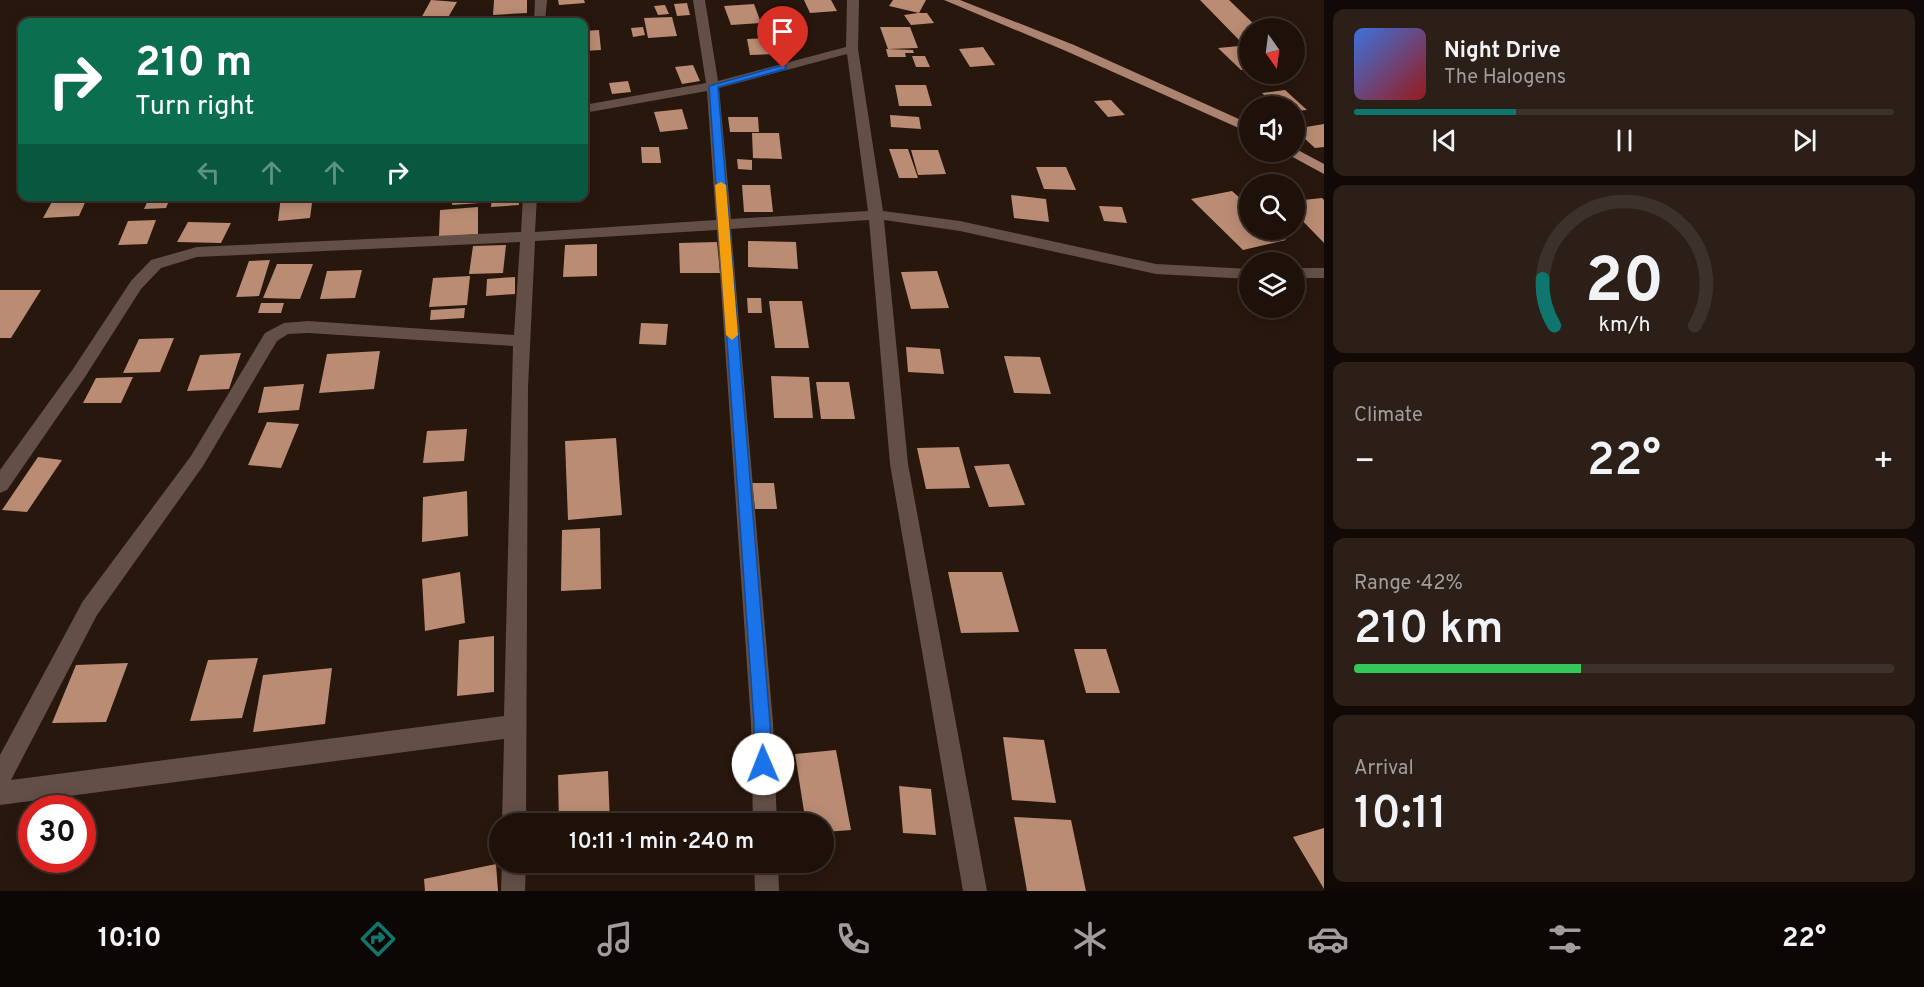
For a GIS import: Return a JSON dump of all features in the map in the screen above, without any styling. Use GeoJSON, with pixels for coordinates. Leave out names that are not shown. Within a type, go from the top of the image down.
{"type":"FeatureCollection","features":[{"type":"Feature","properties":{"kind":"main road"},"geometry":{"type":"LineString","coordinates":[[950,0],[1070,48],[1239,124]]}},
{"type":"Feature","properties":{"kind":"main road"},"geometry":{"type":"LineString","coordinates":[[1305,159],[1324,170]]}},
{"type":"Feature","properties":{"kind":"street"},"geometry":{"type":"LineString","coordinates":[[540,18],[541,0]]}},
{"type":"Feature","properties":{"kind":"street"},"geometry":{"type":"LineString","coordinates":[[699,0],[713,86],[762,723],[765,813]]}},
{"type":"Feature","properties":{"kind":"street"},"geometry":{"type":"LineString","coordinates":[[854,0],[852,49],[876,215],[899,464],[975,891]]}},
{"type":"Feature","properties":{"kind":"street"},"geometry":{"type":"LineString","coordinates":[[588,108],[713,86],[852,49]]}},
{"type":"Feature","properties":{"kind":"street"},"geometry":{"type":"LineString","coordinates":[[514,813],[521,340],[530,201]]}},
{"type":"Feature","properties":{"kind":"street"},"geometry":{"type":"LineString","coordinates":[[0,485],[79,374],[136,285],[156,264],[197,252],[527,237],[876,215],[960,226],[1156,269],[1239,273]]}},
{"type":"Feature","properties":{"kind":"street"},"geometry":{"type":"LineString","coordinates":[[1305,273],[1324,273]]}},
{"type":"Feature","properties":{"kind":"street"},"geometry":{"type":"LineString","coordinates":[[0,778],[90,608],[197,461],[271,337],[278,330],[299,327],[521,340]]}},
{"type":"Feature","properties":{"kind":"street"},"geometry":{"type":"LineString","coordinates":[[0,793],[515,726]]}},
{"type":"Feature","properties":{"kind":"street"},"geometry":{"type":"LineString","coordinates":[[513,891],[514,873]]}},
{"type":"Feature","properties":{"kind":"street"},"geometry":{"type":"LineString","coordinates":[[766,873],[767,891]]}},
{"type":"Feature","properties":{"kind":"building"},"geometry":{"type":"Polygon","coordinates":[[[431,0],[457,2],[448,18],[421,18],[431,0]]]}},
{"type":"Feature","properties":{"kind":"building"},"geometry":{"type":"Polygon","coordinates":[[[494,0],[527,0],[527,13],[493,15],[494,0]]]}},
{"type":"Feature","properties":{"kind":"building"},"geometry":{"type":"Polygon","coordinates":[[[558,0],[584,0],[585,3],[559,5],[558,0]]]}},
{"type":"Feature","properties":{"kind":"building"},"geometry":{"type":"Polygon","coordinates":[[[804,0],[831,0],[837,11],[810,13],[804,0]]]}},
{"type":"Feature","properties":{"kind":"building"},"geometry":{"type":"Polygon","coordinates":[[[893,0],[926,0],[919,13],[889,6],[893,0]]]}},
{"type":"Feature","properties":{"kind":"building"},"geometry":{"type":"Polygon","coordinates":[[[1200,0],[1229,0],[1248,18],[1239,18],[1239,40],[1200,0]]]}},
{"type":"Feature","properties":{"kind":"building"},"geometry":{"type":"Polygon","coordinates":[[[687,3],[690,15],[677,16],[674,4],[687,3]]]}},
{"type":"Feature","properties":{"kind":"building"},"geometry":{"type":"Polygon","coordinates":[[[754,4],[761,23],[731,25],[724,6],[754,4]]]}},
{"type":"Feature","properties":{"kind":"building"},"geometry":{"type":"Polygon","coordinates":[[[665,5],[669,14],[658,15],[654,6],[665,5]]]}},
{"type":"Feature","properties":{"kind":"building"},"geometry":{"type":"Polygon","coordinates":[[[927,13],[934,23],[911,25],[904,15],[927,13]]]}},
{"type":"Feature","properties":{"kind":"building"},"geometry":{"type":"Polygon","coordinates":[[[672,17],[677,36],[648,38],[644,18],[672,17]]]}},
{"type":"Feature","properties":{"kind":"building"},"geometry":{"type":"Polygon","coordinates":[[[643,27],[645,35],[633,37],[631,28],[643,27]]]}},
{"type":"Feature","properties":{"kind":"building"},"geometry":{"type":"Polygon","coordinates":[[[880,27],[910,27],[918,48],[888,49],[880,27]]]}},
{"type":"Feature","properties":{"kind":"building"},"geometry":{"type":"Polygon","coordinates":[[[599,30],[601,50],[588,51],[588,31],[599,30]]]}},
{"type":"Feature","properties":{"kind":"building"},"geometry":{"type":"Polygon","coordinates":[[[774,38],[778,54],[750,55],[747,39],[774,38]]]}},
{"type":"Feature","properties":{"kind":"building"},"geometry":{"type":"Polygon","coordinates":[[[1239,46],[1239,68],[1218,48],[1239,46]]]}},
{"type":"Feature","properties":{"kind":"building"},"geometry":{"type":"Polygon","coordinates":[[[983,47],[995,65],[970,67],[959,49],[983,47]]]}},
{"type":"Feature","properties":{"kind":"building"},"geometry":{"type":"Polygon","coordinates":[[[886,49],[913,50],[914,53],[905,53],[906,57],[888,57],[886,49]]]}},
{"type":"Feature","properties":{"kind":"building"},"geometry":{"type":"Polygon","coordinates":[[[912,56],[925,56],[930,67],[916,67],[912,56]]]}},
{"type":"Feature","properties":{"kind":"building"},"geometry":{"type":"Polygon","coordinates":[[[693,65],[700,81],[682,84],[675,67],[693,65]]]}},
{"type":"Feature","properties":{"kind":"building"},"geometry":{"type":"Polygon","coordinates":[[[628,81],[631,92],[612,94],[609,83],[628,81]]]}},
{"type":"Feature","properties":{"kind":"building"},"geometry":{"type":"Polygon","coordinates":[[[895,85],[926,85],[932,106],[899,106],[895,85]]]}},
{"type":"Feature","properties":{"kind":"building"},"geometry":{"type":"Polygon","coordinates":[[[1285,90],[1292,96],[1265,96],[1262,93],[1285,90]]]}},
{"type":"Feature","properties":{"kind":"building"},"geometry":{"type":"Polygon","coordinates":[[[1111,100],[1125,115],[1108,117],[1094,101],[1111,100]]]}},
{"type":"Feature","properties":{"kind":"building"},"geometry":{"type":"Polygon","coordinates":[[[682,109],[688,129],[660,132],[654,112],[682,109]]]}},
{"type":"Feature","properties":{"kind":"building"},"geometry":{"type":"Polygon","coordinates":[[[890,115],[919,117],[921,129],[891,127],[890,115]]]}},
{"type":"Feature","properties":{"kind":"building"},"geometry":{"type":"Polygon","coordinates":[[[728,117],[758,117],[759,132],[730,132],[728,117]]]}},
{"type":"Feature","properties":{"kind":"building"},"geometry":{"type":"Polygon","coordinates":[[[1324,124],[1324,147],[1315,148],[1305,139],[1305,127],[1324,124]]]}},
{"type":"Feature","properties":{"kind":"building"},"geometry":{"type":"Polygon","coordinates":[[[752,133],[779,133],[782,159],[753,158],[752,133]]]}},
{"type":"Feature","properties":{"kind":"building"},"geometry":{"type":"Polygon","coordinates":[[[641,147],[659,147],[661,163],[642,163],[641,147]]]}},
{"type":"Feature","properties":{"kind":"building"},"geometry":{"type":"Polygon","coordinates":[[[889,149],[908,149],[918,178],[899,178],[889,149]]]}},
{"type":"Feature","properties":{"kind":"building"},"geometry":{"type":"Polygon","coordinates":[[[911,150],[938,150],[946,174],[918,175],[911,150]]]}},
{"type":"Feature","properties":{"kind":"building"},"geometry":{"type":"Polygon","coordinates":[[[737,159],[752,160],[752,170],[738,169],[737,159]]]}},
{"type":"Feature","properties":{"kind":"building"},"geometry":{"type":"Polygon","coordinates":[[[1036,167],[1066,167],[1076,190],[1044,189],[1036,167]]]}},
{"type":"Feature","properties":{"kind":"building"},"geometry":{"type":"Polygon","coordinates":[[[742,185],[770,185],[773,212],[744,212],[742,185]]]}},
{"type":"Feature","properties":{"kind":"building"},"geometry":{"type":"Polygon","coordinates":[[[1232,191],[1239,197],[1239,240],[1286,240],[1243,250],[1191,199],[1232,191]]]}},
{"type":"Feature","properties":{"kind":"building"},"geometry":{"type":"Polygon","coordinates":[[[1011,195],[1046,199],[1049,222],[1014,218],[1011,195]]]}},
{"type":"Feature","properties":{"kind":"building"},"geometry":{"type":"Polygon","coordinates":[[[1322,198],[1324,200],[1324,243],[1305,223],[1305,200],[1322,198]]]}},
{"type":"Feature","properties":{"kind":"building"},"geometry":{"type":"Polygon","coordinates":[[[52,201],[86,201],[79,216],[43,218],[52,201]]]}},
{"type":"Feature","properties":{"kind":"building"},"geometry":{"type":"Polygon","coordinates":[[[148,201],[169,201],[166,208],[144,209],[148,201]]]}},
{"type":"Feature","properties":{"kind":"building"},"geometry":{"type":"Polygon","coordinates":[[[280,201],[312,201],[310,218],[278,221],[280,201]]]}},
{"type":"Feature","properties":{"kind":"building"},"geometry":{"type":"Polygon","coordinates":[[[452,201],[480,201],[480,203],[452,205],[452,201]]]}},
{"type":"Feature","properties":{"kind":"building"},"geometry":{"type":"Polygon","coordinates":[[[492,201],[519,201],[519,205],[491,207],[492,201]]]}},
{"type":"Feature","properties":{"kind":"building"},"geometry":{"type":"Polygon","coordinates":[[[1099,206],[1122,207],[1127,223],[1104,221],[1099,206]]]}},
{"type":"Feature","properties":{"kind":"building"},"geometry":{"type":"Polygon","coordinates":[[[478,207],[478,234],[439,237],[440,210],[478,207]]]}},
{"type":"Feature","properties":{"kind":"building"},"geometry":{"type":"Polygon","coordinates":[[[156,220],[147,244],[118,245],[128,221],[156,220]]]}},
{"type":"Feature","properties":{"kind":"building"},"geometry":{"type":"Polygon","coordinates":[[[188,222],[231,223],[221,243],[177,242],[188,222]]]}},
{"type":"Feature","properties":{"kind":"building"},"geometry":{"type":"Polygon","coordinates":[[[748,241],[796,242],[798,269],[748,267],[748,241]]]}},
{"type":"Feature","properties":{"kind":"building"},"geometry":{"type":"Polygon","coordinates":[[[717,242],[720,273],[680,273],[679,243],[717,242]]]}},
{"type":"Feature","properties":{"kind":"building"},"geometry":{"type":"Polygon","coordinates":[[[597,244],[597,276],[563,277],[565,245],[597,244]]]}},
{"type":"Feature","properties":{"kind":"building"},"geometry":{"type":"Polygon","coordinates":[[[506,245],[503,273],[469,274],[473,246],[506,245]]]}},
{"type":"Feature","properties":{"kind":"building"},"geometry":{"type":"Polygon","coordinates":[[[270,260],[259,296],[236,297],[249,261],[270,260]]]}},
{"type":"Feature","properties":{"kind":"building"},"geometry":{"type":"Polygon","coordinates":[[[277,264],[313,264],[300,299],[263,298],[277,264]]]}},
{"type":"Feature","properties":{"kind":"building"},"geometry":{"type":"Polygon","coordinates":[[[362,270],[355,298],[320,299],[327,271],[362,270]]]}},
{"type":"Feature","properties":{"kind":"building"},"geometry":{"type":"Polygon","coordinates":[[[937,271],[949,308],[911,309],[901,272],[937,271]]]}},
{"type":"Feature","properties":{"kind":"building"},"geometry":{"type":"Polygon","coordinates":[[[470,276],[467,305],[429,307],[433,278],[470,276]]]}},
{"type":"Feature","properties":{"kind":"building"},"geometry":{"type":"Polygon","coordinates":[[[515,277],[515,294],[486,296],[487,279],[515,277]]]}},
{"type":"Feature","properties":{"kind":"building"},"geometry":{"type":"Polygon","coordinates":[[[0,290],[41,290],[11,338],[0,338],[0,290]]]}},
{"type":"Feature","properties":{"kind":"building"},"geometry":{"type":"Polygon","coordinates":[[[747,298],[761,298],[762,313],[748,313],[747,298]]]}},
{"type":"Feature","properties":{"kind":"building"},"geometry":{"type":"Polygon","coordinates":[[[769,301],[802,301],[809,348],[775,348],[769,301]]]}},
{"type":"Feature","properties":{"kind":"building"},"geometry":{"type":"Polygon","coordinates":[[[261,303],[284,303],[281,313],[258,313],[261,303]]]}},
{"type":"Feature","properties":{"kind":"building"},"geometry":{"type":"Polygon","coordinates":[[[465,308],[464,318],[430,320],[431,310],[465,308]]]}},
{"type":"Feature","properties":{"kind":"building"},"geometry":{"type":"Polygon","coordinates":[[[641,323],[668,324],[666,345],[639,344],[641,323]]]}},
{"type":"Feature","properties":{"kind":"building"},"geometry":{"type":"Polygon","coordinates":[[[174,338],[160,372],[123,373],[139,339],[174,338]]]}},
{"type":"Feature","properties":{"kind":"building"},"geometry":{"type":"Polygon","coordinates":[[[906,347],[940,349],[944,374],[908,372],[906,347]]]}},
{"type":"Feature","properties":{"kind":"building"},"geometry":{"type":"Polygon","coordinates":[[[380,351],[374,389],[319,393],[327,354],[380,351]]]}},
{"type":"Feature","properties":{"kind":"building"},"geometry":{"type":"Polygon","coordinates":[[[241,353],[229,389],[187,391],[200,355],[241,353]]]}},
{"type":"Feature","properties":{"kind":"building"},"geometry":{"type":"Polygon","coordinates":[[[1004,356],[1040,357],[1051,394],[1014,393],[1004,356]]]}},
{"type":"Feature","properties":{"kind":"building"},"geometry":{"type":"Polygon","coordinates":[[[771,376],[809,377],[813,418],[774,418],[771,376]]]}},
{"type":"Feature","properties":{"kind":"building"},"geometry":{"type":"Polygon","coordinates":[[[133,377],[121,403],[83,403],[96,378],[133,377]]]}},
{"type":"Feature","properties":{"kind":"building"},"geometry":{"type":"Polygon","coordinates":[[[816,382],[849,382],[855,419],[821,419],[816,382]]]}},
{"type":"Feature","properties":{"kind":"building"},"geometry":{"type":"Polygon","coordinates":[[[304,384],[299,410],[258,413],[264,387],[304,384]]]}},
{"type":"Feature","properties":{"kind":"building"},"geometry":{"type":"Polygon","coordinates":[[[267,422],[299,424],[281,468],[248,465],[267,422]]]}},
{"type":"Feature","properties":{"kind":"building"},"geometry":{"type":"Polygon","coordinates":[[[467,429],[464,461],[423,463],[427,431],[467,429]]]}},
{"type":"Feature","properties":{"kind":"building"},"geometry":{"type":"Polygon","coordinates":[[[616,438],[622,515],[568,520],[565,441],[616,438]]]}},
{"type":"Feature","properties":{"kind":"building"},"geometry":{"type":"Polygon","coordinates":[[[959,447],[970,488],[926,489],[917,448],[959,447]]]}},
{"type":"Feature","properties":{"kind":"building"},"geometry":{"type":"Polygon","coordinates":[[[38,457],[62,460],[27,512],[2,510],[38,457]]]}},
{"type":"Feature","properties":{"kind":"building"},"geometry":{"type":"Polygon","coordinates":[[[1009,464],[1025,505],[989,507],[974,466],[1009,464]]]}},
{"type":"Feature","properties":{"kind":"building"},"geometry":{"type":"Polygon","coordinates":[[[752,483],[774,483],[777,509],[755,509],[752,483]]]}},
{"type":"Feature","properties":{"kind":"building"},"geometry":{"type":"Polygon","coordinates":[[[467,491],[468,536],[422,542],[423,497],[467,491]]]}},
{"type":"Feature","properties":{"kind":"building"},"geometry":{"type":"Polygon","coordinates":[[[600,528],[601,589],[561,591],[562,530],[600,528]]]}},
{"type":"Feature","properties":{"kind":"building"},"geometry":{"type":"Polygon","coordinates":[[[460,572],[465,623],[425,631],[422,579],[460,572]]]}},
{"type":"Feature","properties":{"kind":"building"},"geometry":{"type":"Polygon","coordinates":[[[948,572],[1002,572],[1019,632],[961,633],[948,572]]]}},
{"type":"Feature","properties":{"kind":"building"},"geometry":{"type":"Polygon","coordinates":[[[494,636],[494,692],[457,696],[459,640],[494,636]]]}},
{"type":"Feature","properties":{"kind":"building"},"geometry":{"type":"Polygon","coordinates":[[[1074,649],[1106,649],[1120,693],[1086,693],[1074,649]]]}},
{"type":"Feature","properties":{"kind":"building"},"geometry":{"type":"Polygon","coordinates":[[[258,658],[242,718],[190,721],[208,660],[258,658]]]}},
{"type":"Feature","properties":{"kind":"building"},"geometry":{"type":"Polygon","coordinates":[[[128,663],[106,722],[52,723],[76,665],[128,663]]]}},
{"type":"Feature","properties":{"kind":"building"},"geometry":{"type":"Polygon","coordinates":[[[332,668],[325,724],[253,732],[263,675],[332,668]]]}},
{"type":"Feature","properties":{"kind":"building"},"geometry":{"type":"Polygon","coordinates":[[[1003,737],[1044,740],[1056,803],[1012,800],[1003,737]]]}},
{"type":"Feature","properties":{"kind":"building"},"geometry":{"type":"Polygon","coordinates":[[[836,750],[851,830],[834,831],[834,813],[804,813],[795,754],[836,750]]]}},
{"type":"Feature","properties":{"kind":"building"},"geometry":{"type":"Polygon","coordinates":[[[608,771],[610,813],[559,813],[558,775],[608,771]]]}},
{"type":"Feature","properties":{"kind":"building"},"geometry":{"type":"Polygon","coordinates":[[[899,786],[931,789],[936,835],[903,833],[899,786]]]}},
{"type":"Feature","properties":{"kind":"building"},"geometry":{"type":"Polygon","coordinates":[[[1014,817],[1071,820],[1086,891],[1027,891],[1014,817]]]}},
{"type":"Feature","properties":{"kind":"building"},"geometry":{"type":"Polygon","coordinates":[[[1324,828],[1324,889],[1293,837],[1324,828]]]}},
{"type":"Feature","properties":{"kind":"building"},"geometry":{"type":"Polygon","coordinates":[[[489,865],[489,873],[497,873],[498,891],[425,891],[424,879],[489,865]]]}},
{"type":"Feature","properties":{"kind":"slow traffic"},"geometry":{"type":"LineString","coordinates":[[721,185],[732,335]]}},
{"type":"Feature","properties":{"kind":"route"},"geometry":{"type":"LineString","coordinates":[[763,764],[762,723],[713,86],[783,68]]}}]}
